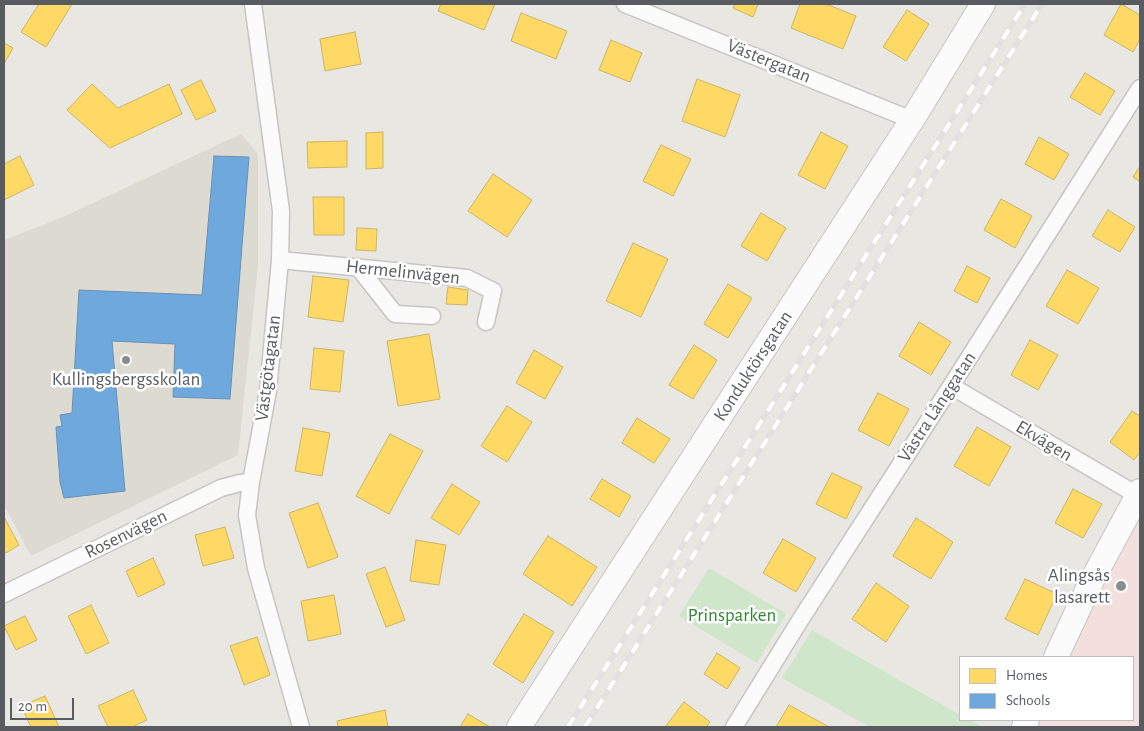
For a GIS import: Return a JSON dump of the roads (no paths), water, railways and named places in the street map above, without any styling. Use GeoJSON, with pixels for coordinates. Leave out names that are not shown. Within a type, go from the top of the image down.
{"type":"FeatureCollection","features":[{"type":"Feature","properties":{"kind":"street","name":"Västgötagatan"},"geometry":{"type":"LineString","coordinates":[[253,4],[281,211],[280,260],[268,391],[251,482],[247,515],[256,568],[301,727]]}},
{"type":"Feature","properties":{"kind":"street","name":"Västergatan"},"geometry":{"type":"LineString","coordinates":[[625,4],[912,120]]}},
{"type":"Feature","properties":{"kind":"street","name":"Konduktörsgatan"},"geometry":{"type":"LineString","coordinates":[[520,727],[912,120],[983,4]]}},
{"type":"Feature","properties":{"kind":"street","name":"Västra Långgatan"},"geometry":{"type":"LineString","coordinates":[[734,727],[1140,88]]}},
{"type":"Feature","properties":{"kind":"street","name":"Hermelinvägen"},"geometry":{"type":"LineString","coordinates":[[280,260],[467,278],[492,291],[486,322]]}},
{"type":"Feature","properties":{"kind":"street"},"geometry":{"type":"LineString","coordinates":[[358,268],[395,314],[432,316]]}},
{"type":"Feature","properties":{"kind":"street","name":"Ekvägen"},"geometry":{"type":"LineString","coordinates":[[952,386],[1139,493]]}},
{"type":"Feature","properties":{"kind":"street","name":"Rosenvägen"},"geometry":{"type":"LineString","coordinates":[[4,594],[221,488],[251,482]]}},
{"type":"Feature","properties":{"kind":"street"},"geometry":{"type":"LineString","coordinates":[[1056,656],[1090,584],[1139,493]]}},
{"type":"Feature","properties":{"kind":"railway"},"geometry":{"type":"LineString","coordinates":[[568,727],[1025,4]]}},
{"type":"Feature","properties":{"kind":"railway"},"geometry":{"type":"LineString","coordinates":[[585,727],[1042,4]]}},
{"type":"Feature","properties":{"kind":"place","name":"Kullingsbergsskolan"},"geometry":{"type":"Point","coordinates":[126,360]}},
{"type":"Feature","properties":{"kind":"place","name":"Alingsås lasarett"},"geometry":{"type":"Point","coordinates":[1121,586]}},
{"type":"Feature","properties":{"kind":"park label","name":"Prinsparken"},"geometry":{"type":"Point","coordinates":[732,615]}}]}
